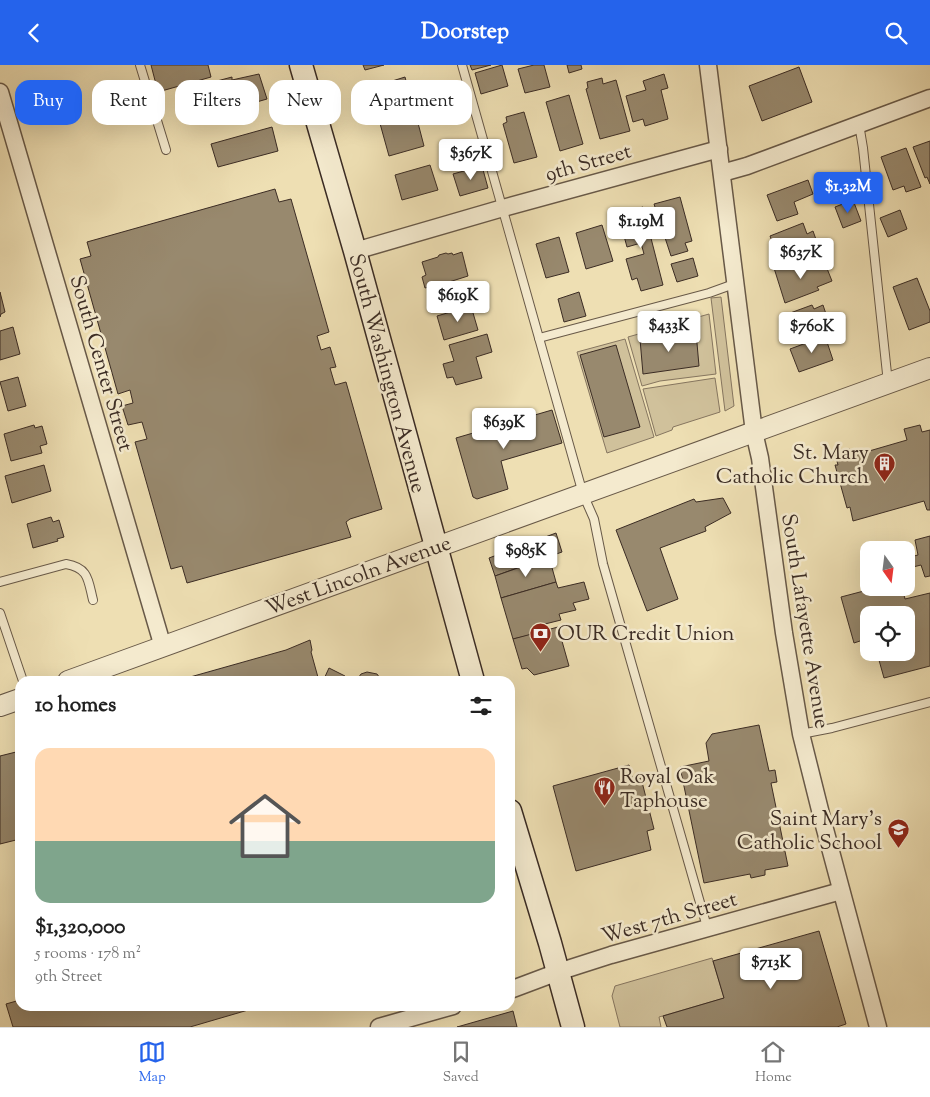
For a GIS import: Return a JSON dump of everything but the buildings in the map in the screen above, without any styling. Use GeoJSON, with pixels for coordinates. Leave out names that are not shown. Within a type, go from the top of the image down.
{"type":"FeatureCollection","features":[{"type":"Feature","properties":{"kind":"main road","name":"South Washington Avenue"},"geometry":{"type":"LineString","coordinates":[[301,65],[355,251],[472,676]]}},
{"type":"Feature","properties":{"kind":"main road"},"geometry":{"type":"LineString","coordinates":[[515,828],[573,1027]]}},
{"type":"Feature","properties":{"kind":"street","name":"South Lafayette Avenue"},"geometry":{"type":"LineString","coordinates":[[708,65],[754,432],[760,458],[784,633],[801,734],[878,1027]]}},
{"type":"Feature","properties":{"kind":"street","name":"South Center Street"},"geometry":{"type":"LineString","coordinates":[[0,92],[163,647]]}},
{"type":"Feature","properties":{"kind":"street"},"geometry":{"type":"LineString","coordinates":[[722,173],[747,166],[930,98]]}},
{"type":"Feature","properties":{"kind":"street","name":"9th Street"},"geometry":{"type":"LineString","coordinates":[[355,251],[502,208],[719,149]]}},
{"type":"Feature","properties":{"kind":"street","name":"West Lincoln Avenue"},"geometry":{"type":"LineString","coordinates":[[82,676],[930,368]]}},
{"type":"Feature","properties":{"kind":"street"},"geometry":{"type":"LineString","coordinates":[[0,706],[15,701]]}},
{"type":"Feature","properties":{"kind":"street","name":"West 7th Street"},"geometry":{"type":"LineString","coordinates":[[515,988],[610,955],[841,891]]}},
{"type":"Feature","properties":{"kind":"street"},"geometry":{"type":"LineString","coordinates":[[380,1027],[414,1022],[441,1011]]}},
{"type":"Feature","properties":{"kind":"lane"},"geometry":{"type":"LineString","coordinates":[[140,65],[166,150]]}},
{"type":"Feature","properties":{"kind":"lane"},"geometry":{"type":"LineString","coordinates":[[462,65],[583,494],[594,519],[603,564],[707,927]]}},
{"type":"Feature","properties":{"kind":"lane"},"geometry":{"type":"LineString","coordinates":[[859,124],[864,148],[888,383]]}},
{"type":"Feature","properties":{"kind":"lane"},"geometry":{"type":"LineString","coordinates":[[539,338],[709,293],[734,284]]}},
{"type":"Feature","properties":{"kind":"lane"},"geometry":{"type":"LineString","coordinates":[[0,582],[66,564],[75,565],[83,569],[93,600]]}},
{"type":"Feature","properties":{"kind":"lane"},"geometry":{"type":"LineString","coordinates":[[0,613],[21,676]]}},
{"type":"Feature","properties":{"kind":"lane"},"geometry":{"type":"LineString","coordinates":[[801,734],[930,703]]}},
{"type":"Feature","properties":{"kind":"shaded area"},"geometry":{"type":"Polygon","coordinates":[[[721,297],[734,406],[725,411],[711,298],[721,297]]]}},
{"type":"Feature","properties":{"kind":"shaded area"},"geometry":{"type":"Polygon","coordinates":[[[709,314],[716,374],[660,381],[642,386],[628,337],[709,314]]]}},
{"type":"Feature","properties":{"kind":"shaded area"},"geometry":{"type":"Polygon","coordinates":[[[625,339],[654,437],[607,453],[577,352],[625,339]]]}},
{"type":"Feature","properties":{"kind":"shaded area"},"geometry":{"type":"Polygon","coordinates":[[[715,378],[720,412],[673,427],[672,430],[656,436],[643,389],[715,378]]]}},
{"type":"Feature","properties":{"kind":"shaded area"},"geometry":{"type":"Polygon","coordinates":[[[712,958],[724,998],[659,1017],[661,1027],[620,1027],[612,996],[615,986],[712,958]]]}},
{"type":"Feature","properties":{"kind":"place","name":"St. Mary Catholic Church"},"geometry":{"type":"Point","coordinates":[885,483]}},
{"type":"Feature","properties":{"kind":"place","name":"OUR Credit Union"},"geometry":{"type":"Point","coordinates":[541,652]}},
{"type":"Feature","properties":{"kind":"place","name":"Royal Oak Taphouse"},"geometry":{"type":"Point","coordinates":[604,807]}},
{"type":"Feature","properties":{"kind":"place","name":"Saint Mary's Catholic School"},"geometry":{"type":"Point","coordinates":[898,849]}}]}
